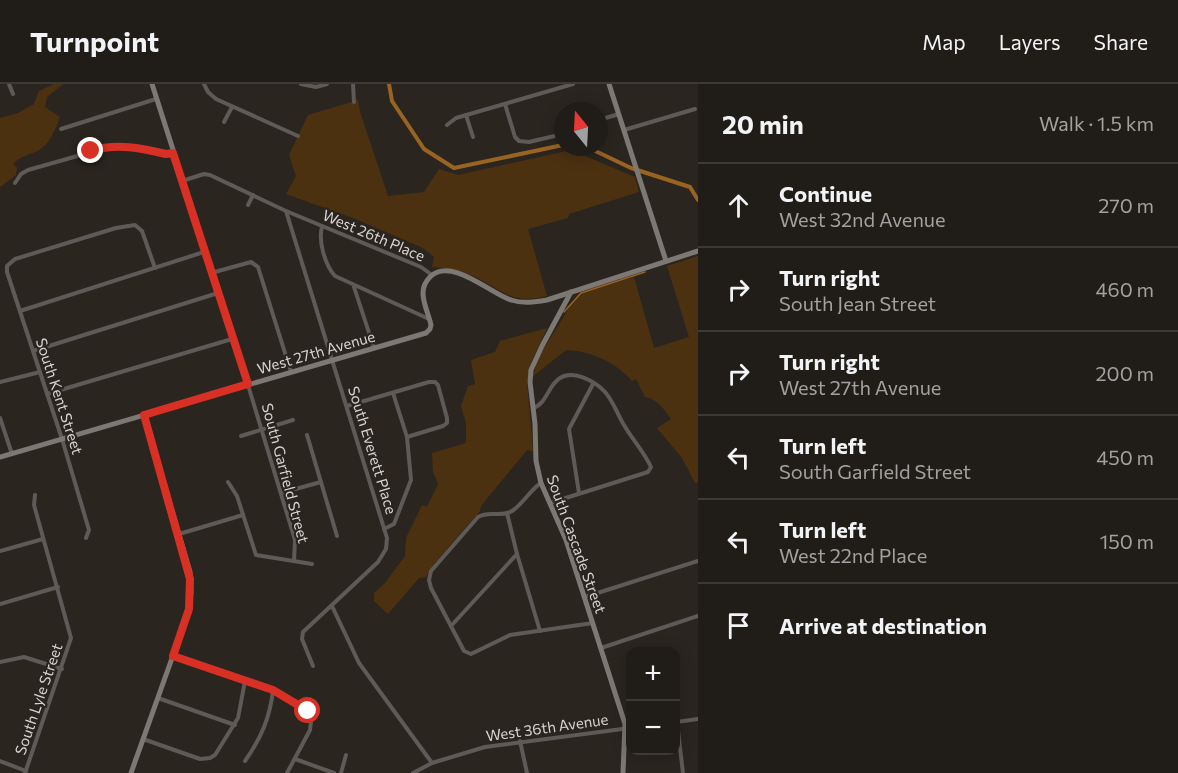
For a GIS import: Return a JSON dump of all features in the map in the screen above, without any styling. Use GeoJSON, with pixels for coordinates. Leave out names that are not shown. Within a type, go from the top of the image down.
{"type":"FeatureCollection","features":[{"type":"Feature","properties":{"kind":"street"},"geometry":{"type":"LineString","coordinates":[[9,84],[13,94]]}},
{"type":"Feature","properties":{"kind":"street","name":"South Garfield Street"},"geometry":{"type":"LineString","coordinates":[[152,84],[262,429],[295,540],[294,561]]}},
{"type":"Feature","properties":{"kind":"street"},"geometry":{"type":"LineString","coordinates":[[204,84],[212,96],[297,136]]}},
{"type":"Feature","properties":{"kind":"street"},"geometry":{"type":"LineString","coordinates":[[301,84],[316,87],[327,84]]}},
{"type":"Feature","properties":{"kind":"street"},"geometry":{"type":"LineString","coordinates":[[353,84],[354,102]]}},
{"type":"Feature","properties":{"kind":"street"},"geometry":{"type":"LineString","coordinates":[[447,125],[466,115],[573,84]]}},
{"type":"Feature","properties":{"kind":"street"},"geometry":{"type":"LineString","coordinates":[[609,84],[666,261]]}},
{"type":"Feature","properties":{"kind":"street"},"geometry":{"type":"LineString","coordinates":[[61,129],[156,99]]}},
{"type":"Feature","properties":{"kind":"street"},"geometry":{"type":"LineString","coordinates":[[505,104],[515,137],[519,141],[529,142],[554,136]]}},
{"type":"Feature","properties":{"kind":"street"},"geometry":{"type":"LineString","coordinates":[[224,122],[232,107]]}},
{"type":"Feature","properties":{"kind":"street"},"geometry":{"type":"LineString","coordinates":[[624,130],[695,109]]}},
{"type":"Feature","properties":{"kind":"street"},"geometry":{"type":"LineString","coordinates":[[608,117],[619,114]]}},
{"type":"Feature","properties":{"kind":"street"},"geometry":{"type":"LineString","coordinates":[[466,115],[473,137]]}},
{"type":"Feature","properties":{"kind":"street"},"geometry":{"type":"LineString","coordinates":[[15,183],[21,174],[28,170],[109,147],[125,146],[166,154],[173,153]]}},
{"type":"Feature","properties":{"kind":"street","name":"West 26th Place"},"geometry":{"type":"LineString","coordinates":[[182,182],[204,174],[210,175],[286,212],[421,267],[432,274],[444,272],[463,275],[501,296],[519,302],[541,301],[571,292]]}},
{"type":"Feature","properties":{"kind":"street"},"geometry":{"type":"LineString","coordinates":[[248,205],[253,195]]}},
{"type":"Feature","properties":{"kind":"street","name":"South Everett Place"},"geometry":{"type":"LineString","coordinates":[[286,212],[387,538],[386,549],[381,559],[301,635],[313,666]]}},
{"type":"Feature","properties":{"kind":"street","name":"South Kent Street"},"geometry":{"type":"LineString","coordinates":[[86,538],[89,530],[62,439],[7,272],[8,263],[116,228],[135,225],[142,231],[155,268]]}},
{"type":"Feature","properties":{"kind":"street"},"geometry":{"type":"LineString","coordinates":[[322,227],[321,242],[333,274],[353,286],[429,319]]}},
{"type":"Feature","properties":{"kind":"street"},"geometry":{"type":"LineString","coordinates":[[571,292],[698,251]]}},
{"type":"Feature","properties":{"kind":"street"},"geometry":{"type":"LineString","coordinates":[[20,310],[204,252]]}},
{"type":"Feature","properties":{"kind":"street"},"geometry":{"type":"LineString","coordinates":[[211,273],[254,262],[258,267],[291,372]]}},
{"type":"Feature","properties":{"kind":"street"},"geometry":{"type":"LineString","coordinates":[[429,319],[423,293],[432,274]]}},
{"type":"Feature","properties":{"kind":"street"},"geometry":{"type":"LineString","coordinates":[[353,286],[374,349]]}},
{"type":"Feature","properties":{"kind":"street","name":"South Cascade Street"},"geometry":{"type":"LineString","coordinates":[[571,292],[533,364],[530,382],[536,461],[541,483],[563,532],[626,722]]}},
{"type":"Feature","properties":{"kind":"street"},"geometry":{"type":"LineString","coordinates":[[33,351],[218,293]]}},
{"type":"Feature","properties":{"kind":"street","name":"West 27th Avenue"},"geometry":{"type":"LineString","coordinates":[[0,457],[426,333],[430,329],[429,319]]}},
{"type":"Feature","properties":{"kind":"street"},"geometry":{"type":"LineString","coordinates":[[47,394],[232,339]]}},
{"type":"Feature","properties":{"kind":"street"},"geometry":{"type":"LineString","coordinates":[[0,382],[40,372]]}},
{"type":"Feature","properties":{"kind":"street"},"geometry":{"type":"LineString","coordinates":[[533,408],[540,404],[554,383],[561,377],[574,375],[593,384],[606,393],[651,465],[651,469],[550,503]]}},
{"type":"Feature","properties":{"kind":"street"},"geometry":{"type":"LineString","coordinates":[[347,406],[435,382],[438,385],[447,423],[407,437]]}},
{"type":"Feature","properties":{"kind":"street"},"geometry":{"type":"LineString","coordinates":[[579,493],[569,429],[593,384]]}},
{"type":"Feature","properties":{"kind":"street"},"geometry":{"type":"LineString","coordinates":[[384,529],[394,524],[411,480],[407,437],[393,393]]}},
{"type":"Feature","properties":{"kind":"street"},"geometry":{"type":"LineString","coordinates":[[131,773],[186,619],[191,593],[190,572],[144,415]]}},
{"type":"Feature","properties":{"kind":"street"},"geometry":{"type":"LineString","coordinates":[[0,418],[12,454]]}},
{"type":"Feature","properties":{"kind":"street"},"geometry":{"type":"LineString","coordinates":[[241,436],[293,420]]}},
{"type":"Feature","properties":{"kind":"street"},"geometry":{"type":"LineString","coordinates":[[307,435],[337,536]]}},
{"type":"Feature","properties":{"kind":"street"},"geometry":{"type":"LineString","coordinates":[[228,482],[237,496],[256,555],[312,564]]}},
{"type":"Feature","properties":{"kind":"street"},"geometry":{"type":"LineString","coordinates":[[281,493],[321,482]]}},
{"type":"Feature","properties":{"kind":"street"},"geometry":{"type":"LineString","coordinates":[[541,483],[512,511],[488,513],[478,517],[435,566],[429,577],[430,584],[464,651],[471,654],[510,635],[593,623]]}},
{"type":"Feature","properties":{"kind":"street","name":"South Lyle Street"},"geometry":{"type":"LineString","coordinates":[[26,772],[71,638],[34,505],[35,495]]}},
{"type":"Feature","properties":{"kind":"street"},"geometry":{"type":"LineString","coordinates":[[507,513],[516,554],[540,631]]}},
{"type":"Feature","properties":{"kind":"street"},"geometry":{"type":"LineString","coordinates":[[179,534],[243,515]]}},
{"type":"Feature","properties":{"kind":"street"},"geometry":{"type":"LineString","coordinates":[[0,551],[43,539]]}},
{"type":"Feature","properties":{"kind":"street"},"geometry":{"type":"LineString","coordinates":[[451,626],[516,554]]}},
{"type":"Feature","properties":{"kind":"street"},"geometry":{"type":"LineString","coordinates":[[585,597],[698,561]]}},
{"type":"Feature","properties":{"kind":"street"},"geometry":{"type":"LineString","coordinates":[[0,604],[58,586]]}},
{"type":"Feature","properties":{"kind":"street"},"geometry":{"type":"LineString","coordinates":[[332,606],[359,663],[432,763]]}},
{"type":"Feature","properties":{"kind":"street"},"geometry":{"type":"LineString","coordinates":[[601,648],[698,616]]}},
{"type":"Feature","properties":{"kind":"street"},"geometry":{"type":"LineString","coordinates":[[173,656],[273,690],[308,711],[312,726],[287,773]]}},
{"type":"Feature","properties":{"kind":"street"},"geometry":{"type":"LineString","coordinates":[[0,662],[24,657],[62,669]]}},
{"type":"Feature","properties":{"kind":"street"},"geometry":{"type":"LineString","coordinates":[[143,739],[200,759],[210,758],[235,725],[240,711],[244,681]]}},
{"type":"Feature","properties":{"kind":"street"},"geometry":{"type":"LineString","coordinates":[[245,761],[257,744],[268,720],[273,690]]}},
{"type":"Feature","properties":{"kind":"street"},"geometry":{"type":"LineString","coordinates":[[158,698],[235,725]]}},
{"type":"Feature","properties":{"kind":"street"},"geometry":{"type":"LineString","coordinates":[[680,721],[698,719]]}},
{"type":"Feature","properties":{"kind":"street","name":"West 36th Avenue"},"geometry":{"type":"LineString","coordinates":[[413,773],[432,763],[485,747],[626,728]]}},
{"type":"Feature","properties":{"kind":"street"},"geometry":{"type":"LineString","coordinates":[[520,741],[527,773]]}},
{"type":"Feature","properties":{"kind":"street","name":"South Cascade Street"},"geometry":{"type":"LineString","coordinates":[[623,773],[626,746]]}},
{"type":"Feature","properties":{"kind":"street"},"geometry":{"type":"LineString","coordinates":[[680,751],[683,773]]}},
{"type":"Feature","properties":{"kind":"street"},"geometry":{"type":"LineString","coordinates":[[341,773],[346,755]]}},
{"type":"Feature","properties":{"kind":"street"},"geometry":{"type":"LineString","coordinates":[[295,759],[334,773]]}},
{"type":"Feature","properties":{"kind":"street"},"geometry":{"type":"LineString","coordinates":[[0,761],[26,772]]}},
{"type":"Feature","properties":{"kind":"shaded area"},"geometry":{"type":"Polygon","coordinates":[[[54,84],[63,84],[47,97],[45,107],[60,117],[52,136],[43,148],[16,161],[13,164],[17,168],[16,175],[0,187],[0,118],[18,113],[34,104],[39,91],[54,84]]]}},
{"type":"Feature","properties":{"kind":"shaded area"},"geometry":{"type":"Polygon","coordinates":[[[358,100],[388,196],[424,192],[439,169],[458,175],[554,154],[554,156],[585,156],[635,177],[639,192],[569,214],[568,218],[528,229],[547,296],[524,299],[508,295],[468,274],[432,267],[434,257],[423,248],[353,218],[286,194],[296,176],[289,155],[308,115],[358,100]]]}},
{"type":"Feature","properties":{"kind":"shaded area"},"geometry":{"type":"Polygon","coordinates":[[[698,256],[698,482],[695,483],[682,458],[657,428],[671,419],[656,402],[645,397],[636,379],[632,381],[618,368],[602,359],[566,350],[532,377],[541,353],[578,294],[634,277],[654,348],[689,337],[667,266],[698,256]]]}},
{"type":"Feature","properties":{"kind":"shaded area"},"geometry":{"type":"Polygon","coordinates":[[[547,328],[531,363],[527,382],[533,451],[527,450],[481,506],[480,511],[433,565],[426,577],[419,578],[388,614],[374,601],[374,593],[385,583],[405,556],[406,538],[422,505],[427,507],[438,484],[433,472],[432,453],[466,443],[466,423],[461,406],[468,386],[475,384],[471,360],[495,352],[500,341],[547,328]]]}},
{"type":"Feature","properties":{"kind":"waterway"},"geometry":{"type":"LineString","coordinates":[[389,84],[392,101],[424,149],[454,168],[554,147]]}},
{"type":"Feature","properties":{"kind":"waterway"},"geometry":{"type":"LineString","coordinates":[[606,156],[631,168],[690,187],[698,200]]}},
{"type":"Feature","properties":{"kind":"waterway"},"geometry":{"type":"LineString","coordinates":[[564,312],[581,293],[645,272]]}},
{"type":"Feature","properties":{"kind":"route"},"geometry":{"type":"LineString","coordinates":[[91,151],[125,146],[166,154],[173,153],[248,384],[144,415],[190,572],[189,609],[173,656],[273,690],[308,711]]}}]}
